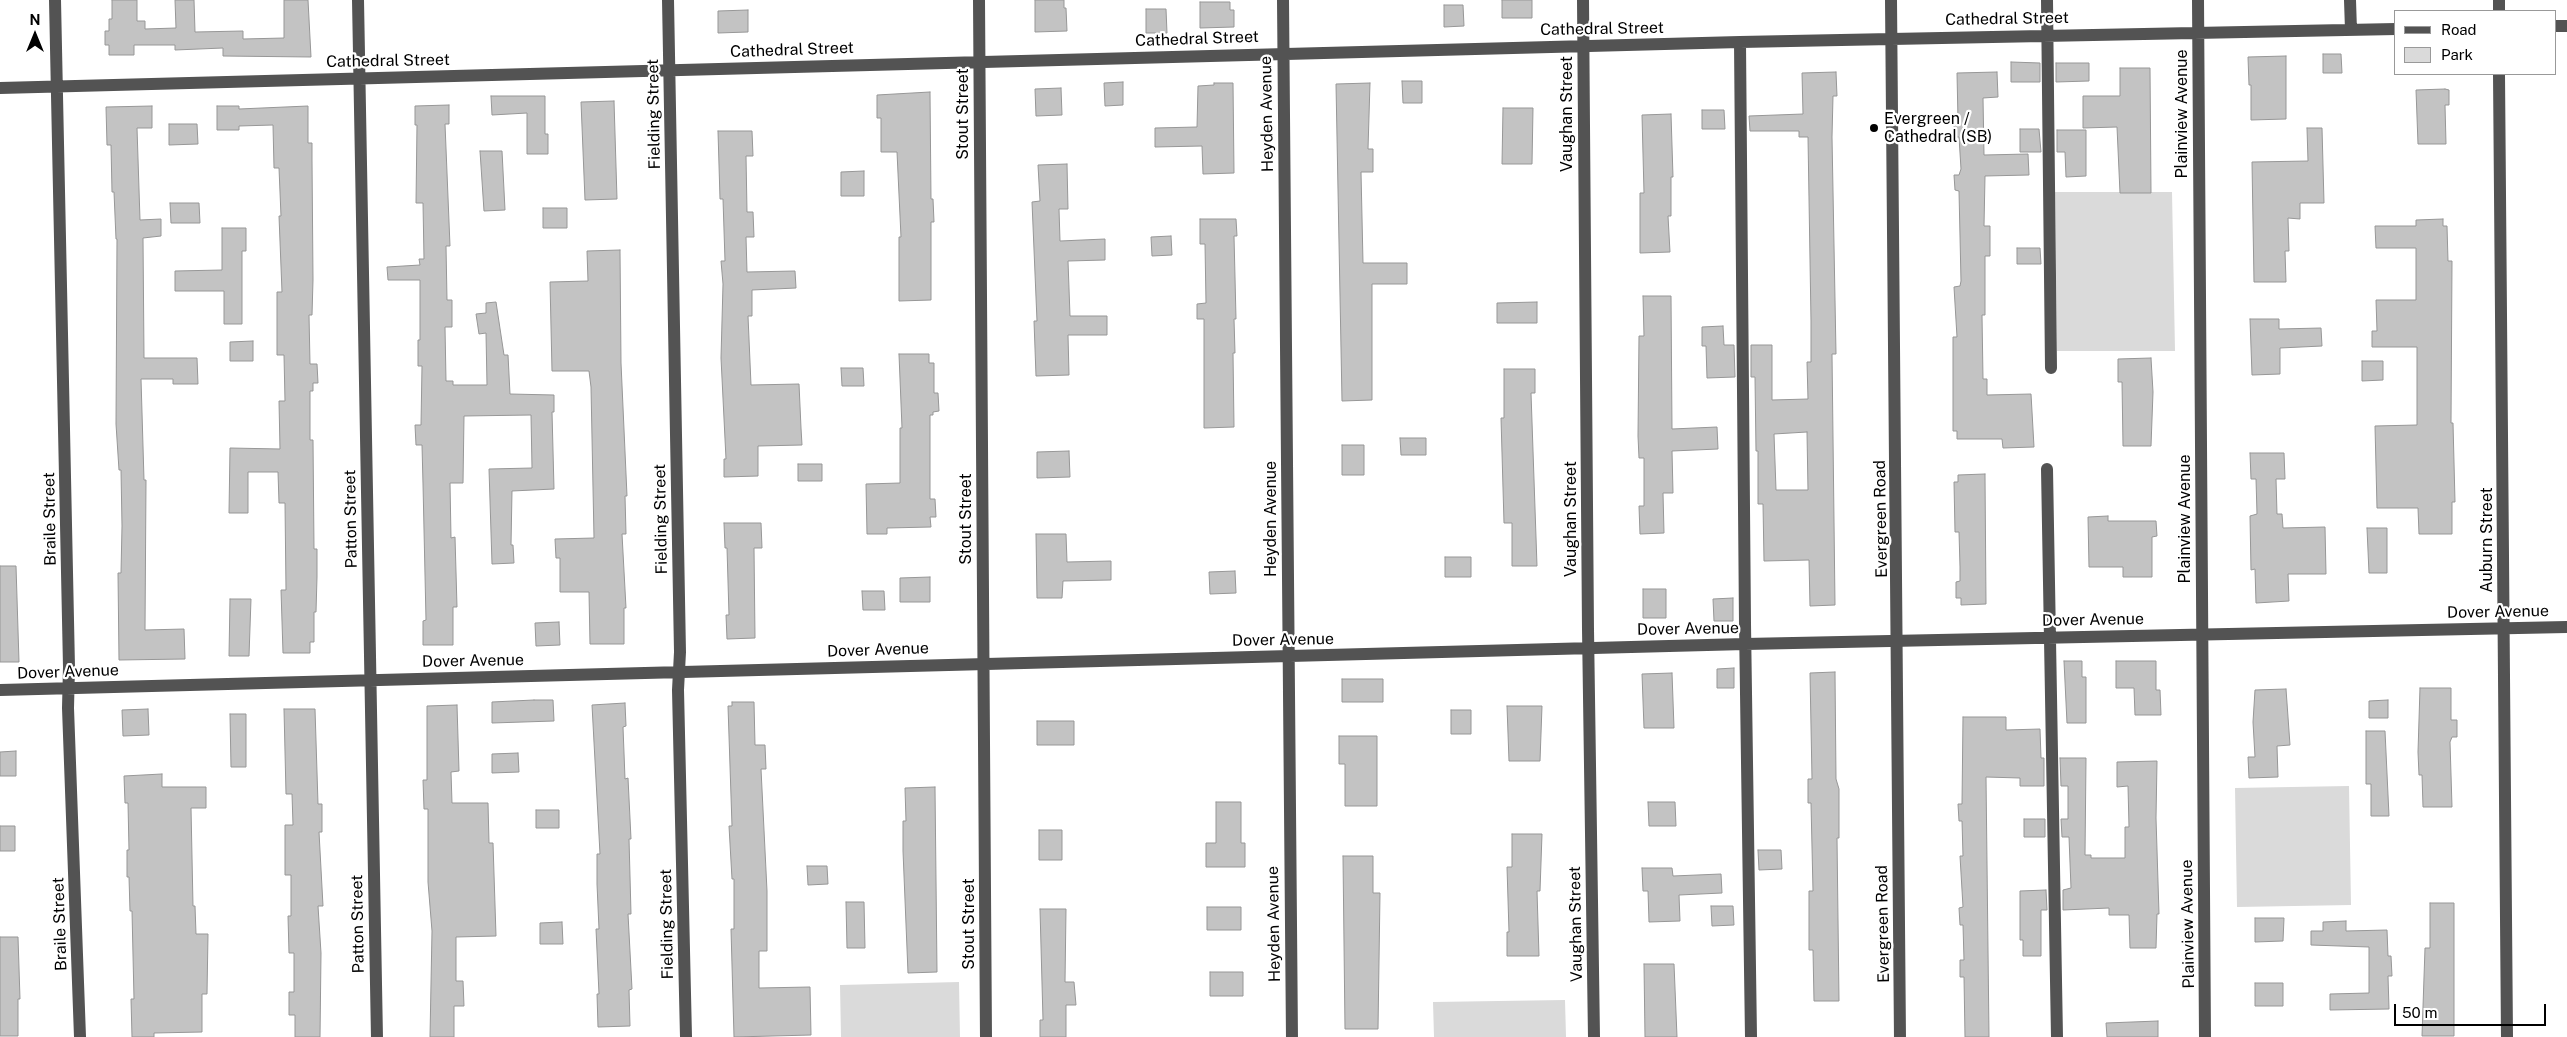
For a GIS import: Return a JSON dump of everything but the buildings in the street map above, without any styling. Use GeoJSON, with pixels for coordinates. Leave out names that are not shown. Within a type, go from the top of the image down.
{"type":"FeatureCollection","features":[{"type":"Feature","properties":{"kind":"street","name":"Braile Street"},"geometry":{"type":"LineString","coordinates":[[55,0],[68,689],[80,1037]]}},
{"type":"Feature","properties":{"kind":"street","name":"Patton Street"},"geometry":{"type":"LineString","coordinates":[[358,0],[377,1037]]}},
{"type":"Feature","properties":{"kind":"street","name":"Fielding Street"},"geometry":{"type":"LineString","coordinates":[[668,0],[686,1037]]}},
{"type":"Feature","properties":{"kind":"street","name":"Stout Street"},"geometry":{"type":"LineString","coordinates":[[979,0],[986,1037]]}},
{"type":"Feature","properties":{"kind":"street","name":"Heyden Avenue"},"geometry":{"type":"LineString","coordinates":[[1283,0],[1292,1037]]}},
{"type":"Feature","properties":{"kind":"street","name":"Vaughan Street"},"geometry":{"type":"LineString","coordinates":[[1583,0],[1588,648],[1594,1037]]}},
{"type":"Feature","properties":{"kind":"street","name":"Evergreen Road"},"geometry":{"type":"LineString","coordinates":[[1891,0],[1898,618],[1900,1037]]}},
{"type":"Feature","properties":{"kind":"street"},"geometry":{"type":"LineString","coordinates":[[2047,0],[2051,368]]}},
{"type":"Feature","properties":{"kind":"street","name":"Plainview Avenue"},"geometry":{"type":"LineString","coordinates":[[2198,0],[2206,1037]]}},
{"type":"Feature","properties":{"kind":"street"},"geometry":{"type":"LineString","coordinates":[[2350,0],[2351,30]]}},
{"type":"Feature","properties":{"kind":"street","name":"Cathedral Street"},"geometry":{"type":"LineString","coordinates":[[0,88],[1892,38],[2394,29]]}},
{"type":"Feature","properties":{"kind":"street"},"geometry":{"type":"LineString","coordinates":[[1740,42],[1745,644],[1751,1037]]}},
{"type":"Feature","properties":{"kind":"street","name":"Auburn Street"},"geometry":{"type":"LineString","coordinates":[[2500,75],[2507,1037]]}},
{"type":"Feature","properties":{"kind":"street"},"geometry":{"type":"LineString","coordinates":[[2047,469],[2057,1037]]}},
{"type":"Feature","properties":{"kind":"street","name":"Dover Avenue"},"geometry":{"type":"LineString","coordinates":[[0,690],[1897,640],[2567,628]]}},
{"type":"Feature","properties":{"kind":"green space"},"geometry":{"type":"Polygon","coordinates":[[[2055,192],[2172,192],[2175,351],[2057,351],[2055,192]]]}},
{"type":"Feature","properties":{"kind":"green space"},"geometry":{"type":"Polygon","coordinates":[[[2349,786],[2351,905],[2237,907],[2235,788],[2349,786]]]}},
{"type":"Feature","properties":{"kind":"green space"},"geometry":{"type":"Polygon","coordinates":[[[959,982],[960,1037],[841,1037],[840,985],[959,982]]]}},
{"type":"Feature","properties":{"kind":"green space"},"geometry":{"type":"Polygon","coordinates":[[[1565,1000],[1566,1037],[1434,1037],[1433,1002],[1565,1000]]]}},
{"type":"Feature","properties":{"kind":"place","name":"Evergreen / Cathedral (SB)"},"geometry":{"type":"Point","coordinates":[1874,128]}}]}
